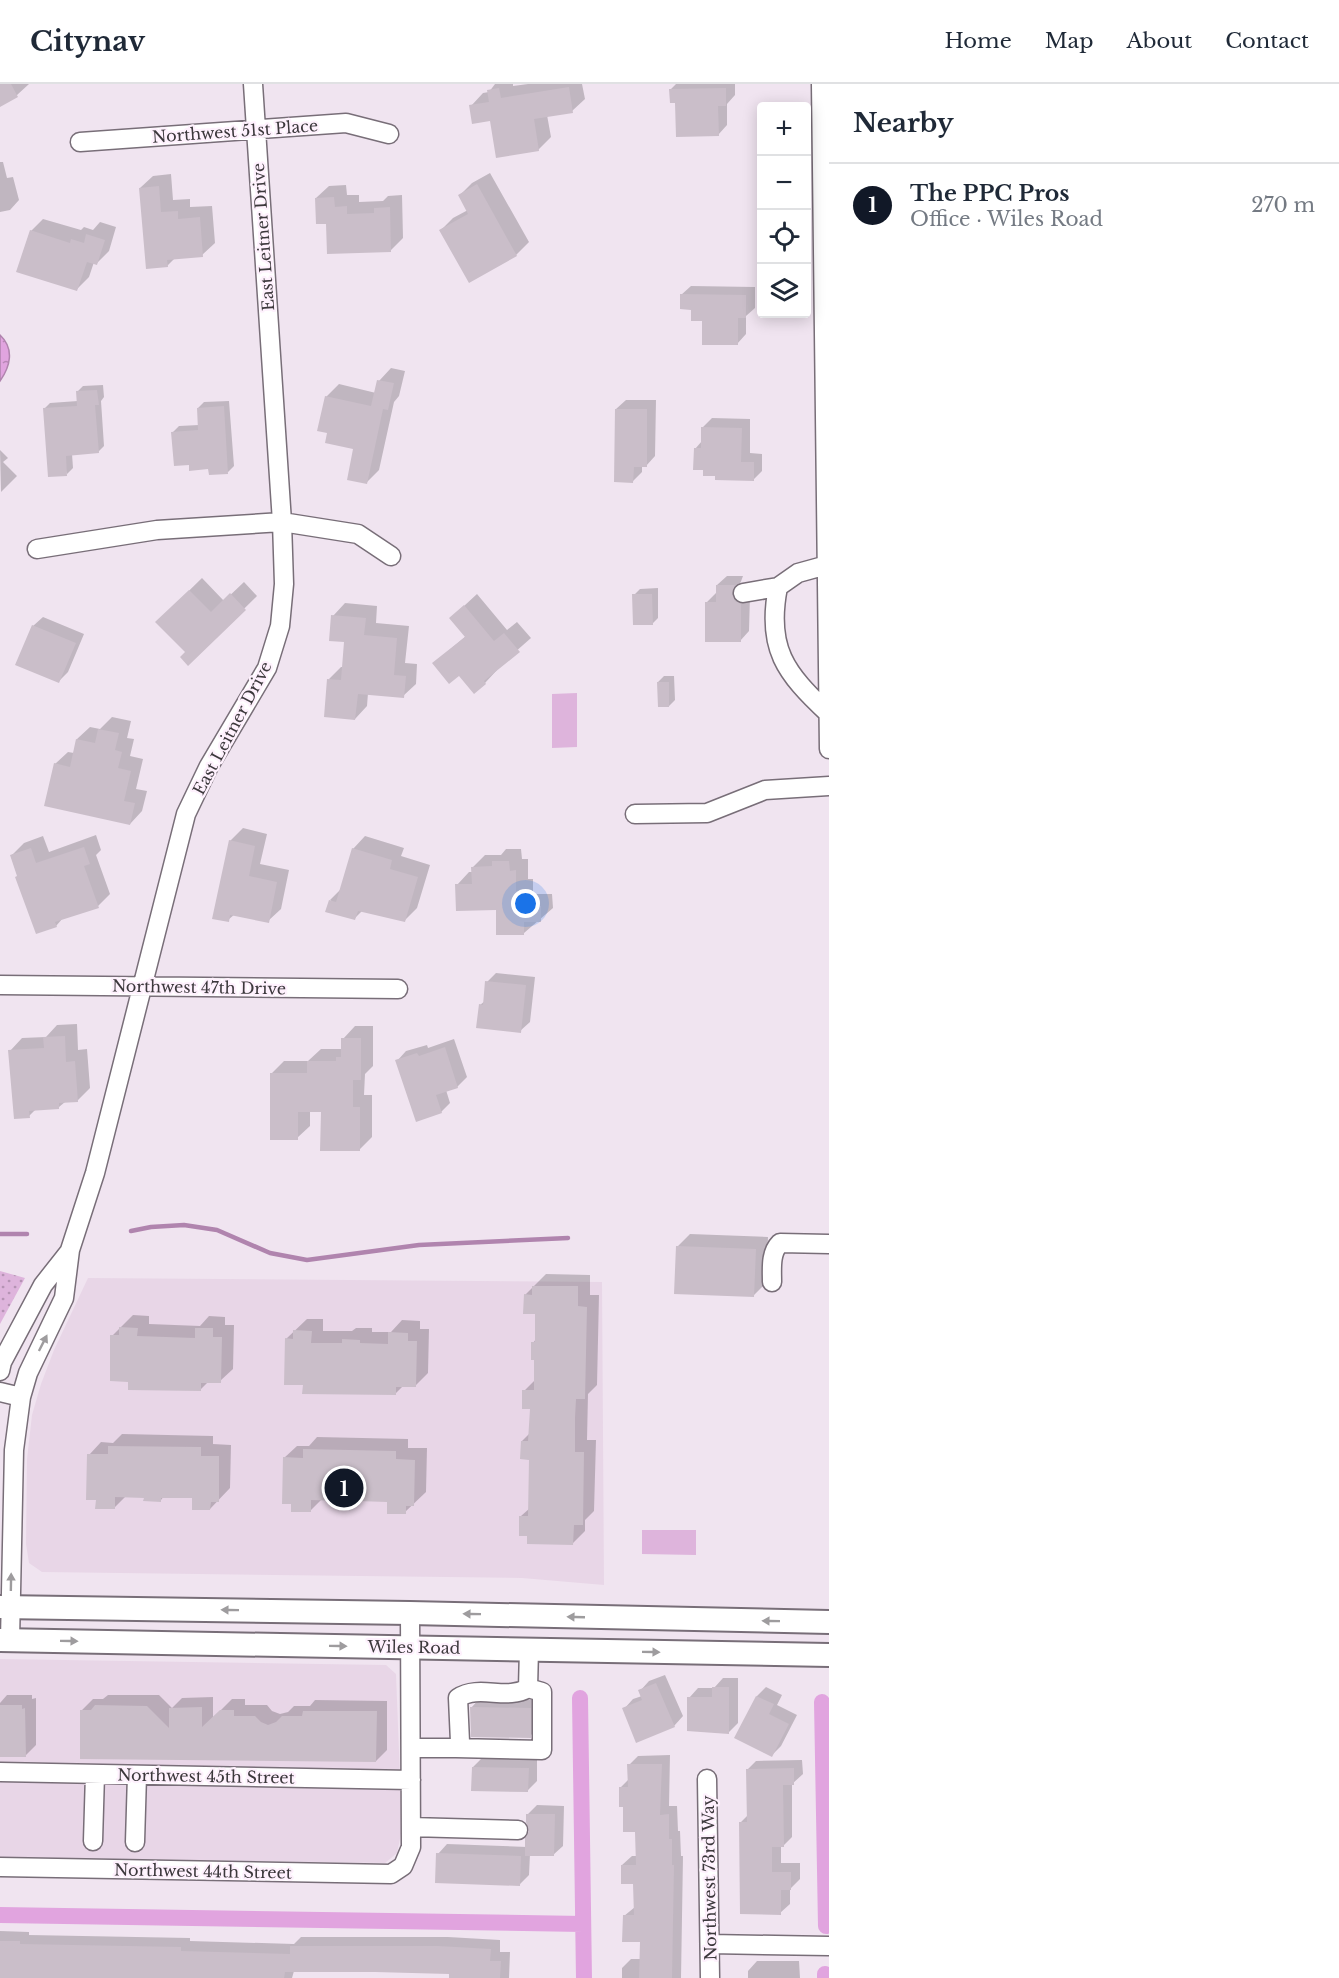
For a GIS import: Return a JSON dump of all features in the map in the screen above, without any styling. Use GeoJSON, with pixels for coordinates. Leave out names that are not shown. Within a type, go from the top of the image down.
{"type":"FeatureCollection","features":[{"type":"Feature","properties":{"kind":"main road","name":"Wiles Road"},"geometry":{"type":"LineString","coordinates":[[5,1607],[829,1622]]}},
{"type":"Feature","properties":{"kind":"main road","name":"Wiles Road"},"geometry":{"type":"LineString","coordinates":[[5,1640],[829,1655]]}},
{"type":"Feature","properties":{"kind":"street","name":"East Leitner Drive"},"geometry":{"type":"LineString","coordinates":[[5,1640],[6,1512],[21,1397],[27,1373],[64,1298],[70,1250],[95,1173],[186,814],[209,766],[267,668],[280,626],[284,584],[282,522],[253,84]]}},
{"type":"Feature","properties":{"kind":"street"},"geometry":{"type":"LineString","coordinates":[[821,84],[829,749]]}},
{"type":"Feature","properties":{"kind":"street","name":"Northwest 51st Place"},"geometry":{"type":"LineString","coordinates":[[80,142],[346,123],[389,134]]}},
{"type":"Feature","properties":{"kind":"street"},"geometry":{"type":"LineString","coordinates":[[37,549],[157,530],[282,522],[358,534],[391,556]]}},
{"type":"Feature","properties":{"kind":"street"},"geometry":{"type":"LineString","coordinates":[[743,593],[778,586],[798,573],[827,565]]}},
{"type":"Feature","properties":{"kind":"street"},"geometry":{"type":"LineString","coordinates":[[778,586],[773,615],[781,658],[808,694],[829,714]]}},
{"type":"Feature","properties":{"kind":"street"},"geometry":{"type":"LineString","coordinates":[[635,814],[707,813],[765,790],[829,786]]}},
{"type":"Feature","properties":{"kind":"street","name":"Northwest 47th Drive"},"geometry":{"type":"LineString","coordinates":[[0,985],[398,989]]}},
{"type":"Feature","properties":{"kind":"street"},"geometry":{"type":"LineString","coordinates":[[772,1282],[772,1260],[777,1245],[780,1243],[829,1244]]}},
{"type":"Feature","properties":{"kind":"street","name":"East Leitner Drive"},"geometry":{"type":"LineString","coordinates":[[0,1371],[2,1362],[27,1312],[43,1285],[70,1250]]}},
{"type":"Feature","properties":{"kind":"street"},"geometry":{"type":"LineString","coordinates":[[0,1392],[21,1397]]}},
{"type":"Feature","properties":{"kind":"street"},"geometry":{"type":"LineString","coordinates":[[410,1613],[411,1827],[518,1830]]}},
{"type":"Feature","properties":{"kind":"street"},"geometry":{"type":"LineString","coordinates":[[528,1688],[529,1649]]}},
{"type":"Feature","properties":{"kind":"street"},"geometry":{"type":"LineString","coordinates":[[411,1749],[542,1750],[542,1692],[528,1688],[519,1694],[467,1692],[458,1698],[460,1743],[456,1748]]}},
{"type":"Feature","properties":{"kind":"street","name":"Northwest 45th Street"},"geometry":{"type":"LineString","coordinates":[[0,1772],[411,1780]]}},
{"type":"Feature","properties":{"kind":"street"},"geometry":{"type":"LineString","coordinates":[[93,1841],[94,1774]]}},
{"type":"Feature","properties":{"kind":"street"},"geometry":{"type":"LineString","coordinates":[[135,1842],[137,1775]]}},
{"type":"Feature","properties":{"kind":"street","name":"Northwest 73rd Way"},"geometry":{"type":"LineString","coordinates":[[708,1779],[710,1978]]}},
{"type":"Feature","properties":{"kind":"street","name":"Northwest 44th Street"},"geometry":{"type":"LineString","coordinates":[[0,1867],[391,1874],[403,1866],[411,1847],[411,1827]]}},
{"type":"Feature","properties":{"kind":"street"},"geometry":{"type":"LineString","coordinates":[[710,1944],[829,1946]]}},
{"type":"Feature","properties":{"kind":"shaded area"},"geometry":{"type":"Polygon","coordinates":[[[577,693],[577,747],[552,748],[552,694],[577,693]]]}},
{"type":"Feature","properties":{"kind":"shaded area"},"geometry":{"type":"Polygon","coordinates":[[[0,1271],[25,1278],[0,1324],[0,1271]]]}},
{"type":"Feature","properties":{"kind":"shaded area"},"geometry":{"type":"Polygon","coordinates":[[[88,1278],[602,1282],[604,1585],[522,1578],[42,1572],[29,1563],[26,1544],[27,1459],[32,1415],[54,1350],[88,1278]]]}},
{"type":"Feature","properties":{"kind":"shaded area"},"geometry":{"type":"Polygon","coordinates":[[[642,1530],[696,1530],[696,1555],[642,1554],[642,1530]]]}},
{"type":"Feature","properties":{"kind":"shaded area"},"geometry":{"type":"Polygon","coordinates":[[[0,1659],[386,1665],[396,1674],[402,1829],[397,1853],[385,1863],[0,1857],[0,1659]]]}},
{"type":"Feature","properties":{"kind":"water"},"geometry":{"type":"Polygon","coordinates":[[[0,335],[8,346],[9,358],[0,381],[0,335]]]}},
{"type":"Feature","properties":{"kind":"building"},"geometry":{"type":"Polygon","coordinates":[[[0,84],[11,84],[18,97],[0,107],[0,84]]]}},
{"type":"Feature","properties":{"kind":"building"},"geometry":{"type":"Polygon","coordinates":[[[569,87],[573,113],[534,119],[539,151],[496,158],[490,121],[472,124],[469,105],[489,102],[487,90],[499,88],[501,98],[569,87]]]}},
{"type":"Feature","properties":{"kind":"building"},"geometry":{"type":"Polygon","coordinates":[[[726,88],[726,106],[718,106],[719,136],[676,137],[675,103],[670,103],[669,89],[726,88]]]}},
{"type":"Feature","properties":{"kind":"building"},"geometry":{"type":"Polygon","coordinates":[[[477,184],[517,256],[469,283],[439,230],[468,214],[458,195],[477,184]]]}},
{"type":"Feature","properties":{"kind":"building"},"geometry":{"type":"Polygon","coordinates":[[[159,186],[161,212],[178,211],[178,219],[200,217],[203,257],[167,260],[168,267],[146,269],[139,188],[159,186]]]}},
{"type":"Feature","properties":{"kind":"building"},"geometry":{"type":"Polygon","coordinates":[[[334,197],[335,207],[347,206],[347,214],[374,213],[374,208],[390,207],[391,252],[327,254],[326,224],[316,224],[315,198],[334,197]]]}},
{"type":"Feature","properties":{"kind":"building"},"geometry":{"type":"Polygon","coordinates":[[[30,230],[70,243],[71,239],[84,243],[86,234],[105,240],[97,265],[87,262],[77,291],[16,272],[30,230]]]}},
{"type":"Feature","properties":{"kind":"building"},"geometry":{"type":"Polygon","coordinates":[[[680,294],[746,295],[746,318],[738,318],[738,345],[702,345],[702,321],[691,321],[691,310],[680,309],[680,294]]]}},
{"type":"Feature","properties":{"kind":"building"},"geometry":{"type":"Polygon","coordinates":[[[377,380],[394,383],[388,410],[383,409],[367,484],[347,480],[353,449],[325,443],[327,433],[317,431],[325,396],[371,406],[377,380]]]}},
{"type":"Feature","properties":{"kind":"building"},"geometry":{"type":"Polygon","coordinates":[[[97,390],[99,405],[95,405],[99,453],[66,456],[67,476],[48,477],[43,408],[77,406],[76,391],[97,390]]]}},
{"type":"Feature","properties":{"kind":"building"},"geometry":{"type":"Polygon","coordinates":[[[224,406],[228,474],[209,475],[208,469],[189,471],[189,465],[174,466],[171,432],[198,430],[197,408],[224,406]]]}},
{"type":"Feature","properties":{"kind":"building"},"geometry":{"type":"Polygon","coordinates":[[[615,409],[647,409],[647,467],[634,467],[633,483],[614,482],[615,409]]]}},
{"type":"Feature","properties":{"kind":"building"},"geometry":{"type":"Polygon","coordinates":[[[701,427],[742,428],[741,462],[754,462],[754,481],[715,480],[715,476],[703,476],[703,470],[693,470],[694,448],[701,448],[701,427]]]}},
{"type":"Feature","properties":{"kind":"building"},"geometry":{"type":"Polygon","coordinates":[[[716,585],[735,585],[732,594],[735,601],[741,604],[741,642],[705,642],[705,602],[716,602],[716,585]]]}},
{"type":"Feature","properties":{"kind":"building"},"geometry":{"type":"Polygon","coordinates":[[[189,590],[211,612],[230,593],[246,610],[188,666],[180,657],[185,652],[155,622],[189,590]]]}},
{"type":"Feature","properties":{"kind":"building"},"geometry":{"type":"Polygon","coordinates":[[[632,594],[652,594],[653,625],[633,625],[632,594]]]}},
{"type":"Feature","properties":{"kind":"building"},"geometry":{"type":"Polygon","coordinates":[[[464,605],[494,641],[504,633],[520,652],[484,681],[486,684],[474,694],[459,676],[449,684],[432,663],[465,637],[449,618],[464,605]]]}},
{"type":"Feature","properties":{"kind":"building"},"geometry":{"type":"Polygon","coordinates":[[[331,615],[366,618],[364,635],[397,638],[394,675],[406,676],[404,698],[358,694],[355,720],[324,717],[327,679],[341,680],[344,642],[329,641],[331,615]]]}},
{"type":"Feature","properties":{"kind":"building"},"geometry":{"type":"Polygon","coordinates":[[[32,625],[76,643],[59,683],[15,665],[32,625]]]}},
{"type":"Feature","properties":{"kind":"building"},"geometry":{"type":"Polygon","coordinates":[[[657,682],[669,682],[669,707],[658,707],[657,682]]]}},
{"type":"Feature","properties":{"kind":"building"},"geometry":{"type":"Polygon","coordinates":[[[98,729],[119,733],[115,750],[122,752],[118,768],[131,771],[124,801],[135,803],[130,825],[44,806],[54,763],[70,767],[76,739],[95,743],[98,729]]]}},
{"type":"Feature","properties":{"kind":"building"},"geometry":{"type":"Polygon","coordinates":[[[229,840],[255,846],[249,876],[277,882],[269,923],[230,915],[229,922],[212,919],[229,840]]]}},
{"type":"Feature","properties":{"kind":"building"},"geometry":{"type":"Polygon","coordinates":[[[84,847],[90,864],[84,866],[99,908],[55,922],[57,927],[36,934],[15,877],[17,876],[10,855],[31,848],[36,863],[84,847]]]}},
{"type":"Feature","properties":{"kind":"building"},"geometry":{"type":"Polygon","coordinates":[[[352,848],[392,860],[390,869],[418,877],[405,922],[358,911],[355,920],[325,912],[329,900],[336,902],[352,848]]]}},
{"type":"Feature","properties":{"kind":"building"},"geometry":{"type":"Polygon","coordinates":[[[492,861],[509,861],[510,871],[516,870],[516,891],[521,891],[521,906],[541,906],[541,922],[524,922],[524,935],[496,935],[496,910],[456,911],[455,884],[472,884],[471,867],[492,866],[492,861]]]}},
{"type":"Feature","properties":{"kind":"building"},"geometry":{"type":"Polygon","coordinates":[[[485,981],[526,985],[521,1033],[476,1028],[479,1004],[483,1005],[485,981]]]}},
{"type":"Feature","properties":{"kind":"building"},"geometry":{"type":"Polygon","coordinates":[[[65,1036],[66,1062],[75,1061],[78,1102],[59,1103],[59,1109],[29,1111],[30,1118],[14,1119],[8,1050],[44,1048],[43,1037],[65,1036]]]}},
{"type":"Feature","properties":{"kind":"building"},"geometry":{"type":"Polygon","coordinates":[[[341,1038],[361,1038],[361,1080],[353,1080],[353,1107],[360,1107],[360,1151],[320,1151],[321,1112],[298,1112],[298,1140],[270,1140],[270,1073],[307,1073],[307,1061],[336,1061],[336,1057],[341,1057],[341,1038]]]}},
{"type":"Feature","properties":{"kind":"building"},"geometry":{"type":"Polygon","coordinates":[[[445,1047],[458,1088],[436,1095],[442,1113],[416,1122],[395,1060],[417,1053],[419,1056],[445,1047]]]}},
{"type":"Feature","properties":{"kind":"building"},"geometry":{"type":"Polygon","coordinates":[[[676,1246],[756,1249],[754,1297],[674,1294],[676,1246]]]}},
{"type":"Feature","properties":{"kind":"building"},"geometry":{"type":"Polygon","coordinates":[[[532,1286],[578,1286],[578,1306],[587,1307],[585,1399],[576,1399],[575,1418],[575,1452],[584,1452],[583,1525],[574,1525],[573,1545],[527,1544],[527,1536],[519,1536],[519,1516],[528,1516],[529,1460],[520,1459],[521,1441],[528,1441],[530,1409],[522,1409],[522,1390],[534,1390],[534,1360],[531,1360],[531,1342],[535,1342],[535,1314],[523,1314],[524,1294],[532,1295],[532,1286]]]}},
{"type":"Feature","properties":{"kind":"building"},"geometry":{"type":"Polygon","coordinates":[[[119,1327],[138,1328],[137,1336],[195,1338],[195,1328],[213,1328],[213,1337],[222,1337],[221,1383],[201,1383],[201,1391],[128,1390],[128,1382],[110,1381],[110,1335],[119,1335],[119,1327]]]}},
{"type":"Feature","properties":{"kind":"building"},"geometry":{"type":"Polygon","coordinates":[[[293,1330],[312,1331],[311,1343],[342,1343],[342,1339],[360,1340],[360,1343],[388,1344],[388,1332],[408,1333],[408,1341],[417,1341],[416,1387],[396,1387],[396,1395],[302,1394],[303,1385],[284,1385],[285,1338],[293,1339],[293,1330]]]}},
{"type":"Feature","properties":{"kind":"building"},"geometry":{"type":"Polygon","coordinates":[[[108,1446],[201,1447],[201,1456],[219,1456],[219,1502],[211,1502],[210,1510],[192,1510],[192,1498],[161,1498],[161,1502],[143,1501],[144,1498],[115,1497],[115,1509],[95,1509],[96,1500],[86,1500],[87,1454],[108,1454],[108,1446]]]}},
{"type":"Feature","properties":{"kind":"building"},"geometry":{"type":"Polygon","coordinates":[[[303,1449],[396,1451],[396,1459],[415,1460],[414,1506],[406,1506],[406,1514],[387,1514],[387,1502],[357,1501],[357,1505],[339,1505],[339,1501],[311,1500],[311,1512],[291,1512],[291,1504],[282,1504],[283,1457],[303,1458],[303,1449]]]}},
{"type":"Feature","properties":{"kind":"building"},"geometry":{"type":"Polygon","coordinates":[[[656,1683],[675,1727],[636,1743],[622,1708],[642,1700],[638,1690],[656,1683]]]}},
{"type":"Feature","properties":{"kind":"building"},"geometry":{"type":"Polygon","coordinates":[[[712,1687],[729,1687],[729,1734],[687,1731],[687,1697],[712,1697],[712,1687]]]}},
{"type":"Feature","properties":{"kind":"building"},"geometry":{"type":"Polygon","coordinates":[[[756,1696],[774,1704],[769,1714],[789,1724],[772,1757],[734,1738],[756,1696]]]}},
{"type":"Feature","properties":{"kind":"building"},"geometry":{"type":"Polygon","coordinates":[[[0,1705],[22,1705],[22,1709],[25,1708],[26,1757],[0,1757],[0,1705]]]}},
{"type":"Feature","properties":{"kind":"building"},"geometry":{"type":"Polygon","coordinates":[[[95,1705],[147,1706],[169,1728],[169,1708],[202,1707],[202,1727],[220,1710],[234,1710],[234,1716],[255,1716],[268,1725],[276,1722],[282,1716],[302,1716],[303,1711],[377,1711],[376,1762],[80,1759],[80,1710],[91,1710],[95,1705]]]}},
{"type":"Feature","properties":{"kind":"building"},"geometry":{"type":"Polygon","coordinates":[[[470,1707],[531,1708],[531,1738],[471,1737],[470,1707]]]}},
{"type":"Feature","properties":{"kind":"building"},"geometry":{"type":"Polygon","coordinates":[[[627,1764],[662,1764],[660,1815],[669,1814],[669,1839],[672,1839],[672,1865],[674,1865],[672,1978],[639,1978],[640,1942],[622,1942],[623,1915],[634,1915],[633,1884],[621,1884],[621,1865],[636,1865],[635,1832],[623,1832],[623,1807],[619,1807],[619,1787],[628,1787],[627,1764]]]}},
{"type":"Feature","properties":{"kind":"building"},"geometry":{"type":"Polygon","coordinates":[[[472,1767],[529,1768],[528,1792],[471,1791],[472,1767]]]}},
{"type":"Feature","properties":{"kind":"building"},"geometry":{"type":"Polygon","coordinates":[[[794,1768],[794,1785],[783,1785],[784,1847],[772,1847],[772,1872],[791,1872],[791,1890],[781,1890],[781,1915],[740,1914],[739,1822],[747,1822],[746,1769],[794,1768]]]}},
{"type":"Feature","properties":{"kind":"building"},"geometry":{"type":"Polygon","coordinates":[[[526,1814],[555,1814],[554,1856],[525,1856],[525,1838],[529,1831],[526,1814]]]}},
{"type":"Feature","properties":{"kind":"building"},"geometry":{"type":"Polygon","coordinates":[[[436,1853],[521,1856],[520,1886],[435,1883],[436,1853]]]}},
{"type":"Feature","properties":{"kind":"building"},"geometry":{"type":"Polygon","coordinates":[[[0,1941],[20,1941],[20,1944],[181,1947],[181,1951],[290,1954],[290,1946],[438,1946],[491,1949],[490,1961],[501,1961],[500,1978],[449,1978],[449,1974],[285,1972],[284,1978],[0,1978],[0,1941]]]}},
{"type":"Feature","properties":{"kind":"waterway"},"geometry":{"type":"LineString","coordinates":[[131,1231],[184,1225],[217,1230],[270,1253],[307,1260],[419,1245],[568,1238]]}},
{"type":"Feature","properties":{"kind":"waterway"},"geometry":{"type":"LineString","coordinates":[[0,1234],[27,1234]]}},
{"type":"Feature","properties":{"kind":"waterway"},"geometry":{"type":"LineString","coordinates":[[580,1698],[584,1978]]}},
{"type":"Feature","properties":{"kind":"waterway"},"geometry":{"type":"LineString","coordinates":[[822,1702],[826,1926]]}},
{"type":"Feature","properties":{"kind":"waterway"},"geometry":{"type":"LineString","coordinates":[[0,1915],[583,1924]]}},
{"type":"Feature","properties":{"kind":"place","name":"The PPC Pros"},"geometry":{"type":"Point","coordinates":[344,1488]}}]}
